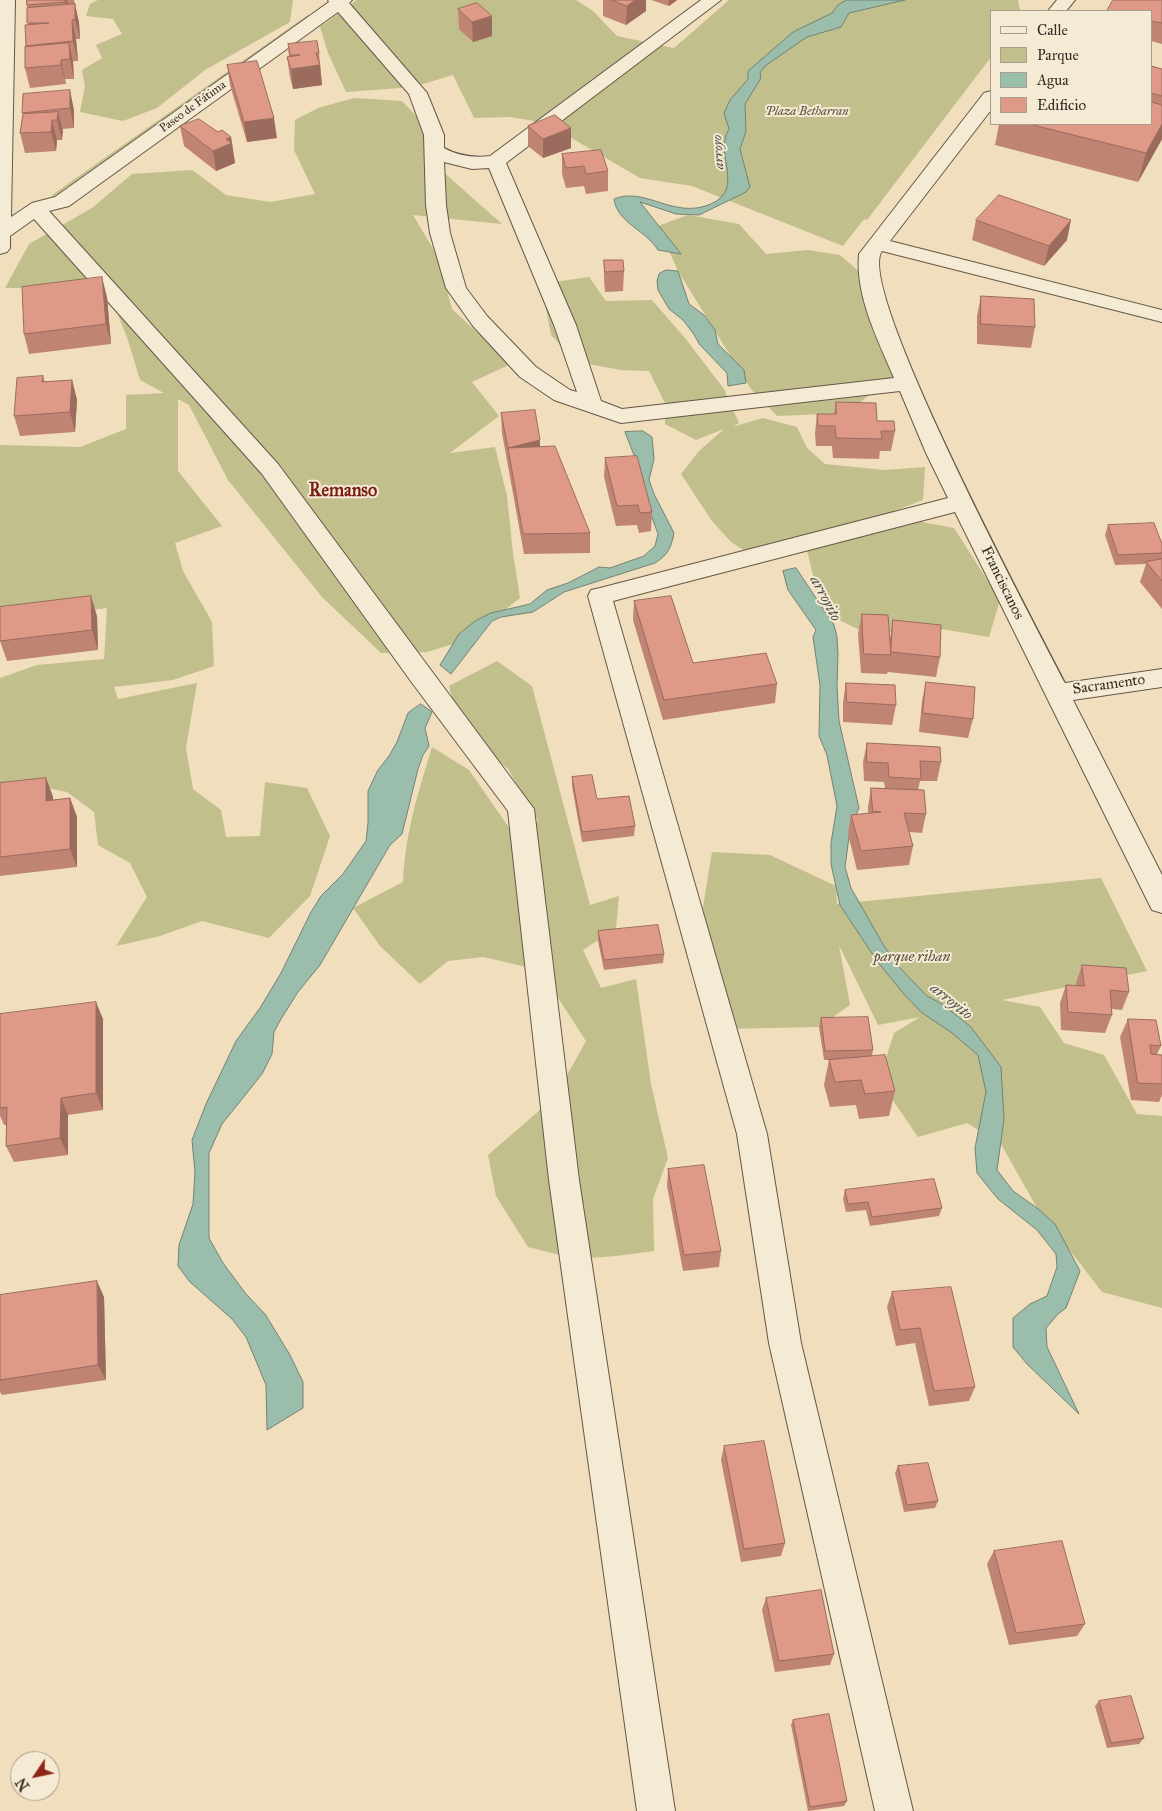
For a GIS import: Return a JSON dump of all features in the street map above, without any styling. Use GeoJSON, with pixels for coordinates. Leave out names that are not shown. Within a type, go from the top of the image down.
{"type":"FeatureCollection","features":[{"type":"Feature","properties":{"kind":"street"},"geometry":{"type":"LineString","coordinates":[[434,150],[456,161],[484,163],[496,160],[712,0]]}},
{"type":"Feature","properties":{"kind":"street"},"geometry":{"type":"LineString","coordinates":[[1058,10],[1066,0]]}},
{"type":"Feature","properties":{"kind":"street"},"geometry":{"type":"LineString","coordinates":[[0,239],[4,2]]}},
{"type":"Feature","properties":{"kind":"street"},"geometry":{"type":"LineString","coordinates":[[328,2],[418,92],[434,135],[440,233],[456,288],[480,321],[528,372],[562,395],[621,416],[907,383]]}},
{"type":"Feature","properties":{"kind":"street","name":"Paseo de Fátima"},"geometry":{"type":"LineString","coordinates":[[0,239],[42,201],[62,202],[328,2]]}},
{"type":"Feature","properties":{"kind":"street","name":"Paseo de Fátima"},"geometry":{"type":"LineString","coordinates":[[106,148],[328,2]]}},
{"type":"Feature","properties":{"kind":"street"},"geometry":{"type":"LineString","coordinates":[[990,98],[873,249],[1162,316]]}},
{"type":"Feature","properties":{"kind":"street"},"geometry":{"type":"LineString","coordinates":[[496,160],[565,325],[592,406]]}},
{"type":"Feature","properties":{"kind":"street"},"geometry":{"type":"LineString","coordinates":[[42,201],[270,469],[419,674],[521,809],[564,1180],[656,1811]]}},
{"type":"Feature","properties":{"kind":"street","name":"Franciscanos"},"geometry":{"type":"LineString","coordinates":[[873,249],[868,267],[876,304],[937,453],[1162,902]]}},
{"type":"Feature","properties":{"kind":"street"},"geometry":{"type":"LineString","coordinates":[[894,1811],[785,1343],[752,1134],[600,596],[962,502]]}},
{"type":"Feature","properties":{"kind":"street","name":"Sacramento"},"geometry":{"type":"LineString","coordinates":[[1056,693],[1162,678]]}},
{"type":"Feature","properties":{"kind":"green space"},"geometry":{"type":"Polygon","coordinates":[[[98,0],[293,0],[290,22],[205,70],[157,108],[123,121],[80,112],[85,86],[82,70],[102,58],[96,45],[122,34],[113,19],[86,16],[90,4],[98,0]]]}},
{"type":"Feature","properties":{"kind":"green space","name":"Plaza Betharran"},"geometry":{"type":"Polygon","coordinates":[[[357,0],[576,0],[593,11],[617,36],[674,48],[729,0],[1018,0],[1020,10],[990,10],[990,58],[867,220],[864,219],[843,246],[692,186],[640,178],[546,123],[510,117],[474,118],[453,75],[413,87],[346,92],[328,53],[320,27],[357,0]]]}},
{"type":"Feature","properties":{"kind":"green space"},"geometry":{"type":"Polygon","coordinates":[[[308,15],[310,16],[53,197],[52,195],[308,15]]]}},
{"type":"Feature","properties":{"kind":"green space"},"geometry":{"type":"Polygon","coordinates":[[[354,98],[402,101],[434,135],[441,170],[502,224],[413,215],[438,257],[452,309],[511,364],[472,382],[499,416],[450,453],[495,447],[507,496],[520,598],[466,640],[427,652],[381,653],[322,597],[228,480],[189,405],[178,399],[178,471],[222,526],[175,543],[183,571],[212,622],[214,666],[173,680],[114,687],[118,699],[197,683],[186,748],[193,789],[221,810],[226,837],[260,836],[265,782],[307,788],[330,836],[310,896],[269,938],[202,921],[160,936],[116,946],[147,897],[130,863],[98,845],[94,812],[67,792],[27,784],[0,789],[0,678],[37,665],[104,659],[107,608],[5,621],[0,632],[0,445],[80,447],[126,429],[126,395],[164,393],[140,380],[127,337],[107,288],[5,288],[29,244],[92,208],[132,174],[192,170],[226,195],[270,202],[315,194],[294,150],[295,120],[318,108],[354,98]]]}},
{"type":"Feature","properties":{"kind":"green space"},"geometry":{"type":"Polygon","coordinates":[[[688,215],[739,224],[766,254],[808,250],[840,255],[862,274],[876,329],[893,376],[847,413],[777,416],[751,389],[678,271],[658,226],[688,215]]]}},
{"type":"Feature","properties":{"kind":"green space"},"geometry":{"type":"Polygon","coordinates":[[[589,277],[606,301],[652,300],[685,338],[724,389],[739,423],[732,427],[763,418],[797,427],[807,448],[825,464],[884,470],[925,467],[923,500],[870,520],[753,556],[731,542],[712,521],[681,474],[699,451],[724,429],[696,440],[665,424],[666,405],[649,371],[621,370],[577,362],[551,335],[544,298],[554,282],[589,277]]]}},
{"type":"Feature","properties":{"kind":"green space"},"geometry":{"type":"Polygon","coordinates":[[[901,518],[954,528],[1000,600],[989,637],[935,628],[868,634],[839,620],[814,580],[807,550],[901,518]]]}},
{"type":"Feature","properties":{"kind":"green space"},"geometry":{"type":"Polygon","coordinates":[[[497,661],[532,686],[590,905],[619,896],[616,928],[583,950],[601,988],[636,979],[651,1084],[668,1158],[653,1199],[654,1251],[576,1259],[528,1247],[496,1196],[488,1155],[555,1097],[586,1041],[540,970],[483,957],[448,961],[420,984],[380,946],[353,908],[403,882],[409,830],[432,747],[469,770],[510,829],[538,821],[508,769],[460,728],[449,686],[497,661]]]}},
{"type":"Feature","properties":{"kind":"green space","name":"parque rihan"},"geometry":{"type":"Polygon","coordinates":[[[712,852],[770,855],[836,886],[837,904],[1101,878],[1147,971],[1002,1000],[1040,1007],[1064,1043],[1104,1055],[1137,1114],[1162,1116],[1162,1308],[1102,1292],[1037,1208],[1001,1144],[967,1123],[918,1137],[879,1080],[894,1033],[920,1017],[878,1025],[839,945],[850,1005],[819,1027],[722,1029],[703,907],[712,852]]]}},
{"type":"Feature","properties":{"kind":"water"},"geometry":{"type":"Polygon","coordinates":[[[847,0],[905,0],[849,13],[841,27],[807,37],[765,66],[760,73],[761,78],[745,104],[746,131],[740,149],[750,187],[746,192],[699,215],[676,214],[640,202],[681,254],[658,250],[653,243],[620,214],[614,199],[626,196],[637,197],[672,206],[697,208],[711,204],[721,197],[726,189],[728,180],[724,149],[729,129],[724,113],[730,100],[748,79],[748,71],[793,32],[832,13],[838,5],[847,0]]]}},
{"type":"Feature","properties":{"kind":"water"},"geometry":{"type":"Polygon","coordinates":[[[666,270],[678,271],[689,304],[704,315],[715,330],[718,344],[744,370],[746,383],[728,386],[727,373],[700,345],[683,320],[669,309],[658,290],[657,281],[659,274],[666,270]]]}},
{"type":"Feature","properties":{"kind":"water"},"geometry":{"type":"Polygon","coordinates":[[[643,431],[652,437],[654,459],[649,480],[674,533],[666,554],[655,563],[564,592],[533,612],[501,617],[492,621],[451,674],[440,665],[459,634],[475,621],[491,613],[530,604],[547,590],[568,583],[599,567],[610,568],[644,556],[655,546],[658,534],[625,432],[643,431]]]}},
{"type":"Feature","properties":{"kind":"water"},"geometry":{"type":"Polygon","coordinates":[[[796,568],[834,625],[837,637],[839,721],[859,808],[850,829],[845,867],[851,888],[884,946],[901,969],[927,996],[942,1004],[971,1027],[1001,1067],[1004,1119],[997,1170],[1013,1191],[1055,1224],[1080,1271],[1066,1308],[1046,1328],[1047,1347],[1079,1414],[1027,1364],[1013,1347],[1013,1318],[1030,1304],[1047,1296],[1057,1267],[1056,1254],[1037,1230],[998,1199],[977,1173],[975,1148],[986,1092],[978,1055],[952,1033],[921,1012],[903,993],[877,961],[840,905],[831,864],[831,843],[837,806],[827,755],[819,736],[820,685],[813,637],[816,630],[788,590],[783,571],[796,568]]]}},
{"type":"Feature","properties":{"kind":"water"},"geometry":{"type":"Polygon","coordinates":[[[421,704],[432,712],[425,728],[429,746],[423,755],[418,769],[402,834],[390,845],[320,965],[298,992],[281,1019],[274,1032],[272,1054],[262,1074],[222,1124],[209,1153],[209,1238],[223,1263],[246,1294],[265,1314],[290,1355],[303,1382],[303,1408],[267,1430],[266,1385],[246,1337],[232,1319],[190,1282],[178,1266],[179,1245],[193,1204],[195,1172],[192,1140],[206,1104],[236,1041],[260,1008],[281,973],[311,912],[321,896],[343,874],[366,841],[368,791],[378,770],[397,742],[408,713],[421,704]]]}},
{"type":"Feature","properties":{"kind":"building"},"geometry":{"type":"Polygon","coordinates":[[[27,0],[65,0],[65,2],[27,5],[27,0]]]}},
{"type":"Feature","properties":{"kind":"building"},"geometry":{"type":"Polygon","coordinates":[[[612,0],[635,0],[627,6],[612,0]]]}},
{"type":"Feature","properties":{"kind":"building"},"geometry":{"type":"Polygon","coordinates":[[[1113,0],[1162,0],[1162,23],[1152,21],[1152,10],[1108,10],[1113,0]]]}},
{"type":"Feature","properties":{"kind":"building"},"geometry":{"type":"Polygon","coordinates":[[[477,3],[492,16],[472,22],[458,9],[477,3]]]}},
{"type":"Feature","properties":{"kind":"building"},"geometry":{"type":"Polygon","coordinates":[[[75,4],[75,19],[72,20],[73,41],[26,46],[25,25],[49,23],[27,23],[27,8],[75,4]]]}},
{"type":"Feature","properties":{"kind":"building"},"geometry":{"type":"Polygon","coordinates":[[[317,41],[319,53],[316,53],[320,65],[291,69],[287,57],[300,55],[290,55],[288,44],[317,41]]]}},
{"type":"Feature","properties":{"kind":"building"},"geometry":{"type":"Polygon","coordinates":[[[69,43],[70,59],[61,60],[61,65],[25,68],[25,47],[69,43]]]}},
{"type":"Feature","properties":{"kind":"building"},"geometry":{"type":"Polygon","coordinates":[[[257,61],[274,118],[244,122],[227,65],[257,61]]]}},
{"type":"Feature","properties":{"kind":"building"},"geometry":{"type":"Polygon","coordinates":[[[1152,66],[1162,69],[1162,96],[1152,93],[1152,66]]]}},
{"type":"Feature","properties":{"kind":"building"},"geometry":{"type":"Polygon","coordinates":[[[70,90],[70,108],[22,113],[23,94],[70,90]]]}},
{"type":"Feature","properties":{"kind":"building"},"geometry":{"type":"Polygon","coordinates":[[[1152,102],[1162,105],[1162,124],[1146,153],[1033,125],[1152,125],[1152,102]]]}},
{"type":"Feature","properties":{"kind":"building"},"geometry":{"type":"Polygon","coordinates":[[[58,112],[57,120],[52,120],[51,132],[20,133],[23,114],[58,112]]]}},
{"type":"Feature","properties":{"kind":"building"},"geometry":{"type":"Polygon","coordinates":[[[555,115],[571,128],[543,139],[528,126],[555,115]]]}},
{"type":"Feature","properties":{"kind":"building"},"geometry":{"type":"Polygon","coordinates":[[[199,119],[218,132],[222,130],[231,137],[226,139],[232,143],[213,151],[180,126],[199,119]]]}},
{"type":"Feature","properties":{"kind":"building"},"geometry":{"type":"Polygon","coordinates":[[[601,150],[608,171],[586,174],[584,166],[566,168],[562,154],[601,150]]]}},
{"type":"Feature","properties":{"kind":"building"},"geometry":{"type":"Polygon","coordinates":[[[999,195],[1071,220],[1049,246],[976,220],[999,195]]]}},
{"type":"Feature","properties":{"kind":"building"},"geometry":{"type":"Polygon","coordinates":[[[604,260],[623,260],[624,271],[605,272],[604,260]]]}},
{"type":"Feature","properties":{"kind":"building"},"geometry":{"type":"Polygon","coordinates":[[[102,277],[106,324],[24,334],[22,287],[102,277]]]}},
{"type":"Feature","properties":{"kind":"building"},"geometry":{"type":"Polygon","coordinates":[[[981,296],[1034,299],[1035,327],[981,324],[981,296]]]}},
{"type":"Feature","properties":{"kind":"building"},"geometry":{"type":"Polygon","coordinates":[[[43,376],[42,382],[72,380],[70,412],[14,416],[17,378],[43,376]]]}},
{"type":"Feature","properties":{"kind":"building"},"geometry":{"type":"Polygon","coordinates":[[[836,402],[876,403],[877,421],[894,421],[895,431],[881,431],[882,439],[836,438],[835,426],[818,426],[817,414],[836,414],[836,402]]]}},
{"type":"Feature","properties":{"kind":"building"},"geometry":{"type":"Polygon","coordinates":[[[535,410],[540,440],[508,448],[501,413],[535,410]]]}},
{"type":"Feature","properties":{"kind":"building"},"geometry":{"type":"Polygon","coordinates":[[[555,446],[590,533],[523,534],[508,448],[555,446]]]}},
{"type":"Feature","properties":{"kind":"building"},"geometry":{"type":"Polygon","coordinates":[[[637,456],[652,512],[640,513],[638,505],[617,506],[605,458],[637,456]]]}},
{"type":"Feature","properties":{"kind":"building"},"geometry":{"type":"Polygon","coordinates":[[[1154,523],[1162,544],[1162,553],[1118,555],[1108,525],[1154,523]]]}},
{"type":"Feature","properties":{"kind":"building"},"geometry":{"type":"Polygon","coordinates":[[[1162,559],[1162,581],[1146,562],[1162,559]]]}},
{"type":"Feature","properties":{"kind":"building"},"geometry":{"type":"Polygon","coordinates":[[[91,596],[92,630],[0,641],[0,607],[91,596]]]}},
{"type":"Feature","properties":{"kind":"building"},"geometry":{"type":"Polygon","coordinates":[[[671,596],[693,663],[766,653],[777,684],[664,700],[634,601],[671,596]]]}},
{"type":"Feature","properties":{"kind":"building"},"geometry":{"type":"Polygon","coordinates":[[[862,614],[888,615],[891,655],[864,654],[862,614]]]}},
{"type":"Feature","properties":{"kind":"building"},"geometry":{"type":"Polygon","coordinates":[[[893,620],[941,625],[940,657],[891,652],[893,620]]]}},
{"type":"Feature","properties":{"kind":"building"},"geometry":{"type":"Polygon","coordinates":[[[926,682],[975,687],[973,719],[923,713],[926,682]]]}},
{"type":"Feature","properties":{"kind":"building"},"geometry":{"type":"Polygon","coordinates":[[[846,683],[895,685],[896,705],[847,702],[846,683]]]}},
{"type":"Feature","properties":{"kind":"building"},"geometry":{"type":"Polygon","coordinates":[[[867,743],[940,747],[941,762],[920,761],[921,779],[889,777],[888,763],[867,762],[867,743]]]}},
{"type":"Feature","properties":{"kind":"building"},"geometry":{"type":"Polygon","coordinates":[[[592,775],[597,799],[629,796],[635,826],[582,832],[572,777],[592,775]]]}},
{"type":"Feature","properties":{"kind":"building"},"geometry":{"type":"Polygon","coordinates":[[[46,778],[46,801],[70,798],[70,849],[0,857],[0,783],[46,778]]]}},
{"type":"Feature","properties":{"kind":"building"},"geometry":{"type":"Polygon","coordinates":[[[871,788],[924,790],[926,814],[904,813],[913,846],[861,851],[851,815],[881,812],[873,811],[871,788]]]}},
{"type":"Feature","properties":{"kind":"building"},"geometry":{"type":"Polygon","coordinates":[[[658,925],[664,954],[604,960],[598,931],[658,925]]]}},
{"type":"Feature","properties":{"kind":"building"},"geometry":{"type":"Polygon","coordinates":[[[1082,965],[1126,968],[1129,992],[1110,990],[1112,1015],[1068,1012],[1066,985],[1084,986],[1082,965]]]}},
{"type":"Feature","properties":{"kind":"building"},"geometry":{"type":"Polygon","coordinates":[[[96,1002],[96,1093],[61,1098],[60,1138],[6,1146],[7,1107],[0,1108],[0,1014],[96,1002]]]}},
{"type":"Feature","properties":{"kind":"building"},"geometry":{"type":"Polygon","coordinates":[[[868,1017],[873,1050],[825,1051],[821,1018],[868,1017]]]}},
{"type":"Feature","properties":{"kind":"building"},"geometry":{"type":"Polygon","coordinates":[[[1128,1019],[1156,1020],[1161,1046],[1150,1045],[1151,1054],[1162,1055],[1162,1084],[1138,1083],[1128,1019]]]}},
{"type":"Feature","properties":{"kind":"building"},"geometry":{"type":"Polygon","coordinates":[[[885,1055],[895,1091],[865,1094],[861,1080],[835,1082],[829,1060],[885,1055]]]}},
{"type":"Feature","properties":{"kind":"building"},"geometry":{"type":"Polygon","coordinates":[[[704,1165],[721,1251],[684,1255],[668,1169],[704,1165]]]}},
{"type":"Feature","properties":{"kind":"building"},"geometry":{"type":"Polygon","coordinates":[[[934,1179],[942,1208],[872,1217],[868,1202],[848,1204],[845,1190],[934,1179]]]}},
{"type":"Feature","properties":{"kind":"building"},"geometry":{"type":"Polygon","coordinates":[[[97,1281],[98,1365],[0,1380],[0,1295],[97,1281]]]}},
{"type":"Feature","properties":{"kind":"building"},"geometry":{"type":"Polygon","coordinates":[[[951,1287],[975,1387],[934,1391],[920,1328],[900,1330],[892,1292],[951,1287]]]}},
{"type":"Feature","properties":{"kind":"building"},"geometry":{"type":"Polygon","coordinates":[[[764,1441],[785,1543],[744,1549],[724,1446],[764,1441]]]}},
{"type":"Feature","properties":{"kind":"building"},"geometry":{"type":"Polygon","coordinates":[[[928,1463],[938,1501],[907,1505],[898,1466],[928,1463]]]}},
{"type":"Feature","properties":{"kind":"building"},"geometry":{"type":"Polygon","coordinates":[[[1062,1541],[1085,1624],[1016,1633],[994,1551],[1062,1541]]]}},
{"type":"Feature","properties":{"kind":"building"},"geometry":{"type":"Polygon","coordinates":[[[821,1590],[834,1654],[779,1661],[766,1598],[821,1590]]]}},
{"type":"Feature","properties":{"kind":"building"},"geometry":{"type":"Polygon","coordinates":[[[1131,1696],[1144,1738],[1111,1743],[1099,1701],[1131,1696]]]}},
{"type":"Feature","properties":{"kind":"building"},"geometry":{"type":"Polygon","coordinates":[[[829,1714],[847,1801],[810,1807],[793,1720],[829,1714]]]}},
{"type":"Feature","properties":{"kind":"district","name":"Remanso"},"geometry":{"type":"Point","coordinates":[343,492]}},
{"type":"Feature","properties":{"kind":"water label","name":"arroyo"},"geometry":{"type":"Point","coordinates":[719,152]}},
{"type":"Feature","properties":{"kind":"water label","name":"arroyito"},"geometry":{"type":"Point","coordinates":[825,599]}},
{"type":"Feature","properties":{"kind":"water label","name":"arroyito"},"geometry":{"type":"Point","coordinates":[951,1002]}}]}
